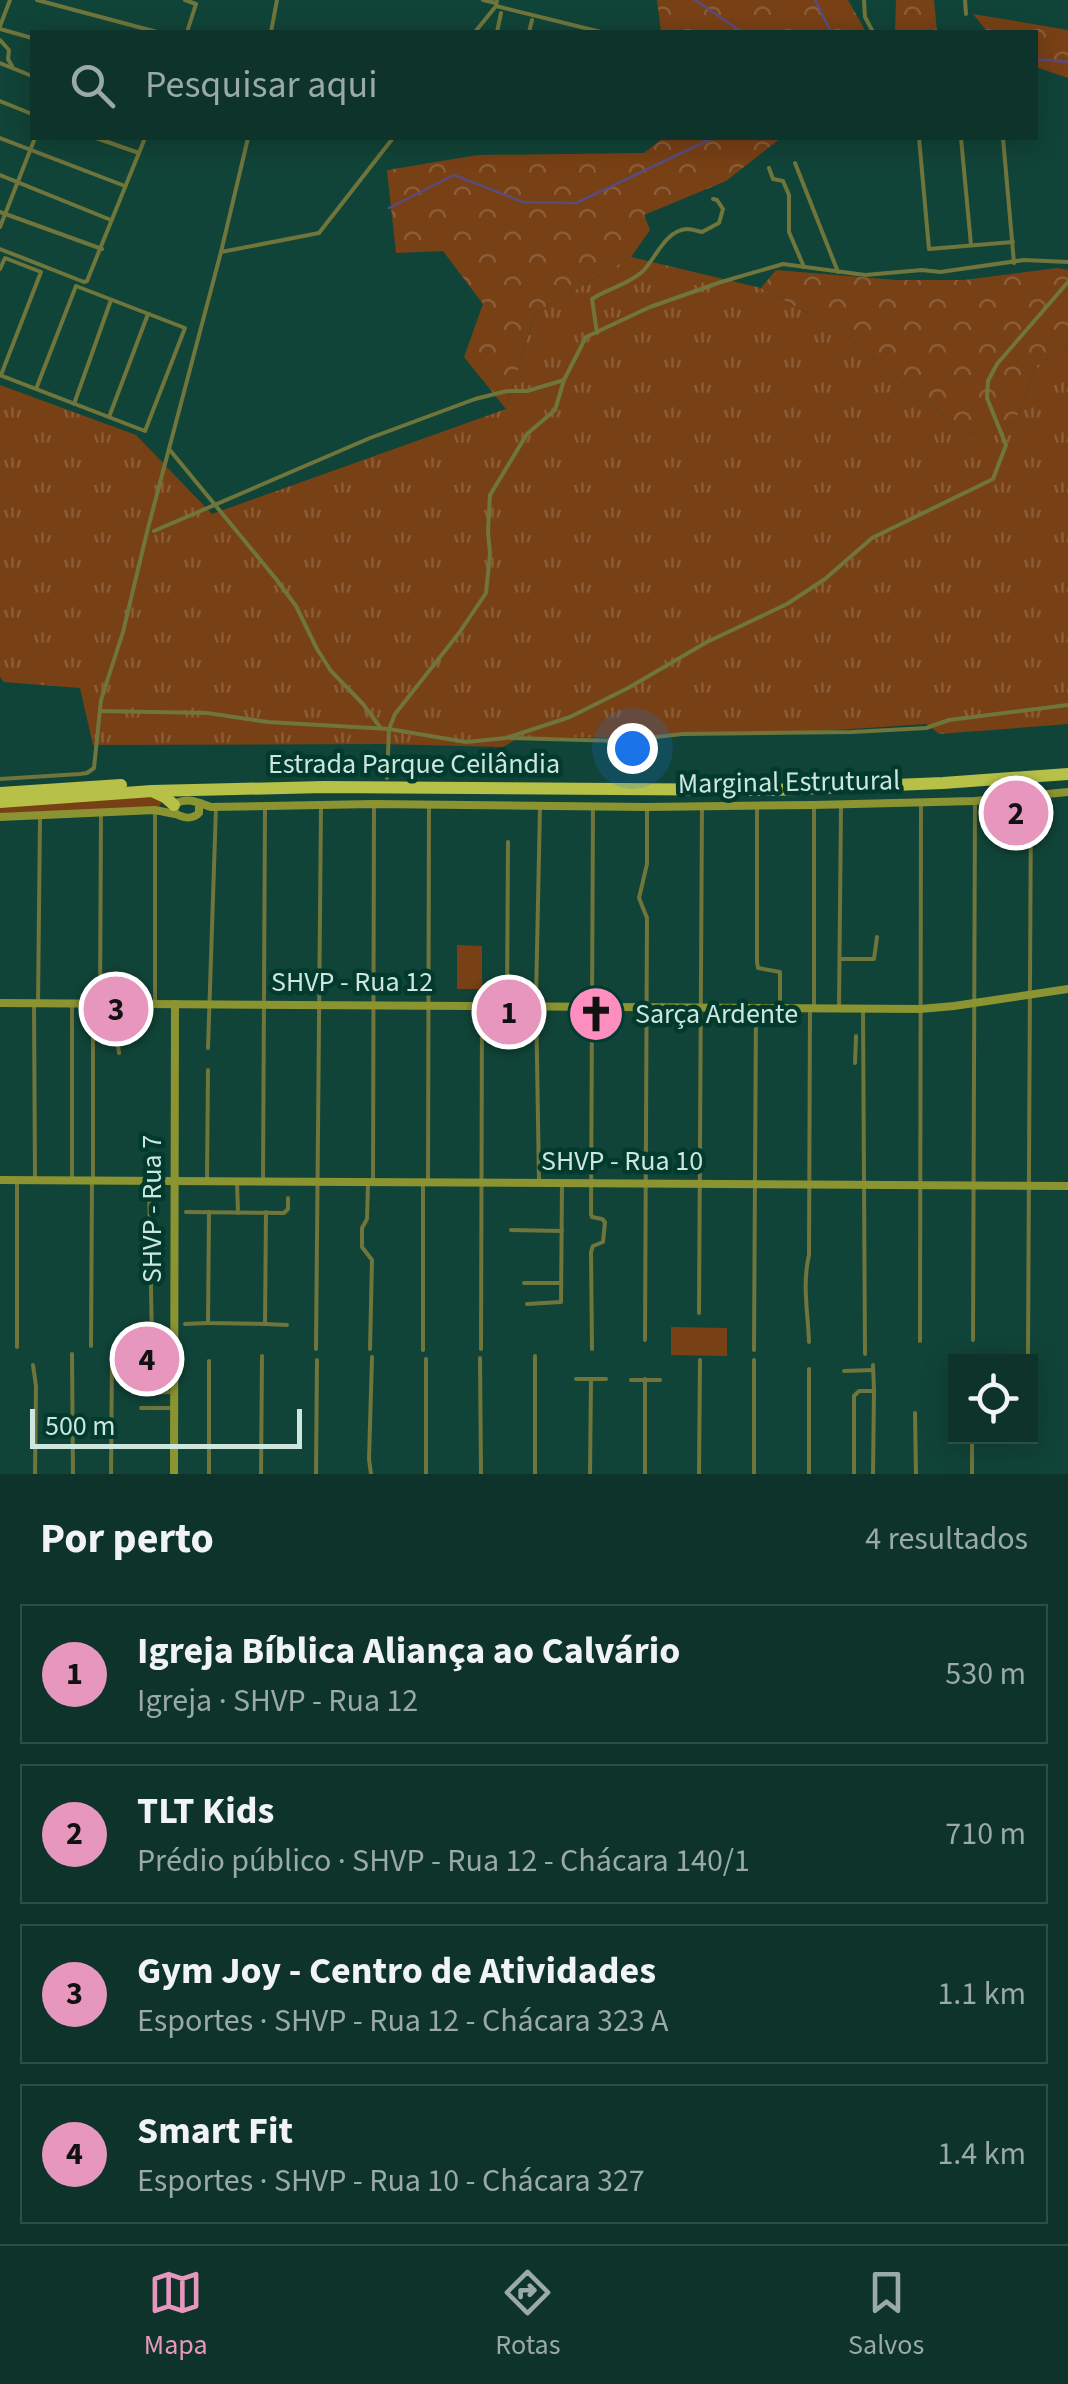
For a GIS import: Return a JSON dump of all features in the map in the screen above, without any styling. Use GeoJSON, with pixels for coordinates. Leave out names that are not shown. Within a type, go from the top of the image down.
{"type":"FeatureCollection","features":[{"type":"Feature","properties":{"kind":"highway","name":"Estrada Parque Ceilândia"},"geometry":{"type":"LineString","coordinates":[[0,793],[91,778],[772,781],[919,777],[1068,766]]}},
{"type":"Feature","properties":{"kind":"highway","name":"Estrada Parque Ceilândia"},"geometry":{"type":"LineString","coordinates":[[0,802],[324,787],[772,790],[1068,774]]}},
{"type":"Feature","properties":{"kind":"highway"},"geometry":{"type":"LineString","coordinates":[[205,807],[217,791]]}},
{"type":"Feature","properties":{"kind":"highway"},"geometry":{"type":"LineString","coordinates":[[155,792],[167,809]]}},
{"type":"Feature","properties":{"kind":"street"},"geometry":{"type":"LineString","coordinates":[[10,0],[0,28],[30,37]]}},
{"type":"Feature","properties":{"kind":"street"},"geometry":{"type":"LineString","coordinates":[[36,0],[149,30]]}},
{"type":"Feature","properties":{"kind":"street"},"geometry":{"type":"LineString","coordinates":[[185,0],[194,2],[196,7],[187,30]]}},
{"type":"Feature","properties":{"kind":"street"},"geometry":{"type":"LineString","coordinates":[[271,30],[278,0]]}},
{"type":"Feature","properties":{"kind":"street"},"geometry":{"type":"LineString","coordinates":[[483,0],[593,30]]}},
{"type":"Feature","properties":{"kind":"street"},"geometry":{"type":"LineString","coordinates":[[864,0],[873,30]]}},
{"type":"Feature","properties":{"kind":"street"},"geometry":{"type":"LineString","coordinates":[[966,0],[966,14]]}},
{"type":"Feature","properties":{"kind":"street"},"geometry":{"type":"LineString","coordinates":[[476,30],[496,3]]}},
{"type":"Feature","properties":{"kind":"street"},"geometry":{"type":"LineString","coordinates":[[497,30],[501,14]]}},
{"type":"Feature","properties":{"kind":"street"},"geometry":{"type":"LineString","coordinates":[[530,30],[532,20]]}},
{"type":"Feature","properties":{"kind":"street"},"geometry":{"type":"LineString","coordinates":[[1,44],[9,50],[12,67]]}},
{"type":"Feature","properties":{"kind":"street"},"geometry":{"type":"LineString","coordinates":[[0,63],[8,59]]}},
{"type":"Feature","properties":{"kind":"street"},"geometry":{"type":"LineString","coordinates":[[0,63],[30,75]]}},
{"type":"Feature","properties":{"kind":"street"},"geometry":{"type":"LineString","coordinates":[[0,102],[30,113]]}},
{"type":"Feature","properties":{"kind":"street"},"geometry":{"type":"LineString","coordinates":[[0,138],[125,186]]}},
{"type":"Feature","properties":{"kind":"street"},"geometry":{"type":"LineString","coordinates":[[0,228],[33,140]]}},
{"type":"Feature","properties":{"kind":"street"},"geometry":{"type":"LineString","coordinates":[[101,140],[139,154]]}},
{"type":"Feature","properties":{"kind":"street"},"geometry":{"type":"LineString","coordinates":[[0,249],[84,282],[89,279],[144,140]]}},
{"type":"Feature","properties":{"kind":"street"},"geometry":{"type":"LineString","coordinates":[[0,779],[91,778],[100,711],[142,564],[248,140]]}},
{"type":"Feature","properties":{"kind":"street"},"geometry":{"type":"LineString","coordinates":[[221,252],[319,234],[392,140]]}},
{"type":"Feature","properties":{"kind":"street"},"geometry":{"type":"LineString","coordinates":[[920,140],[928,249],[1012,242]]}},
{"type":"Feature","properties":{"kind":"street"},"geometry":{"type":"LineString","coordinates":[[961,140],[972,245]]}},
{"type":"Feature","properties":{"kind":"street"},"geometry":{"type":"LineString","coordinates":[[1004,140],[1014,262]]}},
{"type":"Feature","properties":{"kind":"street"},"geometry":{"type":"LineString","coordinates":[[795,163],[838,272]]}},
{"type":"Feature","properties":{"kind":"street"},"geometry":{"type":"LineString","coordinates":[[769,168],[774,179],[783,181],[788,190],[790,232],[804,267]]}},
{"type":"Feature","properties":{"kind":"street"},"geometry":{"type":"LineString","coordinates":[[0,175],[112,220]]}},
{"type":"Feature","properties":{"kind":"street"},"geometry":{"type":"LineString","coordinates":[[597,332],[592,299],[642,272],[676,234],[689,229],[702,232],[719,223],[723,210],[712,199]]}},
{"type":"Feature","properties":{"kind":"street"},"geometry":{"type":"LineString","coordinates":[[3,213],[102,248]]}},
{"type":"Feature","properties":{"kind":"street"},"geometry":{"type":"LineString","coordinates":[[0,270],[4,258],[41,272],[0,375],[109,418],[145,431],[186,328],[76,286],[36,389]]}},
{"type":"Feature","properties":{"kind":"street"},"geometry":{"type":"LineString","coordinates":[[386,778],[388,729],[394,714],[486,593],[490,495],[527,434],[555,410],[564,380],[585,338],[650,307],[783,264],[865,275],[940,272],[1041,260],[1068,262]]}},
{"type":"Feature","properties":{"kind":"street"},"geometry":{"type":"LineString","coordinates":[[506,738],[570,717],[707,642],[787,604],[872,538],[993,479],[1006,444],[987,398],[988,381],[996,364],[1068,282]]}},
{"type":"Feature","properties":{"kind":"street"},"geometry":{"type":"LineString","coordinates":[[74,404],[111,299]]}},
{"type":"Feature","properties":{"kind":"street"},"geometry":{"type":"LineString","coordinates":[[109,418],[148,313]]}},
{"type":"Feature","properties":{"kind":"street"},"geometry":{"type":"LineString","coordinates":[[154,531],[370,438],[475,399],[507,391],[527,391],[564,380]]}},
{"type":"Feature","properties":{"kind":"street"},"geometry":{"type":"LineString","coordinates":[[169,449],[296,606],[331,671],[381,729]]}},
{"type":"Feature","properties":{"kind":"street"},"geometry":{"type":"LineString","coordinates":[[100,711],[206,714],[388,729],[466,742],[506,738],[621,741],[682,734],[926,728],[948,720],[1068,705]]}},
{"type":"Feature","properties":{"kind":"street","name":"Marginal Estrutural"},"geometry":{"type":"LineString","coordinates":[[205,807],[757,806],[975,801],[1068,792]]}},
{"type":"Feature","properties":{"kind":"street"},"geometry":{"type":"LineString","coordinates":[[1028,1353],[1030,797]]}},
{"type":"Feature","properties":{"kind":"street"},"geometry":{"type":"LineString","coordinates":[[0,817],[167,809],[188,800],[205,807]]}},
{"type":"Feature","properties":{"kind":"street"},"geometry":{"type":"LineString","coordinates":[[973,1340],[975,801]]}},
{"type":"Feature","properties":{"kind":"street"},"geometry":{"type":"LineString","coordinates":[[920,1341],[921,802]]}},
{"type":"Feature","properties":{"kind":"street"},"geometry":{"type":"LineString","coordinates":[[370,1349],[372,1260],[362,1247],[362,1228],[367,1219],[370,1183],[374,804]]}},
{"type":"Feature","properties":{"kind":"street"},"geometry":{"type":"LineString","coordinates":[[423,1350],[429,804]]}},
{"type":"Feature","properties":{"kind":"street"},"geometry":{"type":"LineString","coordinates":[[839,1007],[842,804]]}},
{"type":"Feature","properties":{"kind":"street"},"geometry":{"type":"LineString","coordinates":[[316,1349],[320,805]]}},
{"type":"Feature","properties":{"kind":"street"},"geometry":{"type":"LineString","coordinates":[[809,1342],[804,1293],[809,1255],[814,805]]}},
{"type":"Feature","properties":{"kind":"street"},"geometry":{"type":"LineString","coordinates":[[538,1184],[540,806]]}},
{"type":"Feature","properties":{"kind":"street"},"geometry":{"type":"LineString","coordinates":[[592,1348],[591,1252],[593,1246],[604,1242],[604,1222],[592,1216],[593,806]]}},
{"type":"Feature","properties":{"kind":"street"},"geometry":{"type":"LineString","coordinates":[[645,1340],[647,918],[639,898],[648,864],[647,806]]}},
{"type":"Feature","properties":{"kind":"street"},"geometry":{"type":"LineString","coordinates":[[699,1313],[702,806]]}},
{"type":"Feature","properties":{"kind":"street"},"geometry":{"type":"LineString","coordinates":[[757,806],[757,965],[780,972],[780,1007]]}},
{"type":"Feature","properties":{"kind":"street"},"geometry":{"type":"LineString","coordinates":[[167,809],[190,818],[205,807]]}},
{"type":"Feature","properties":{"kind":"street"},"geometry":{"type":"LineString","coordinates":[[205,807],[208,1048]]}},
{"type":"Feature","properties":{"kind":"street"},"geometry":{"type":"LineString","coordinates":[[264,1182],[265,807]]}},
{"type":"Feature","properties":{"kind":"street"},"geometry":{"type":"LineString","coordinates":[[155,1004],[167,809]]}},
{"type":"Feature","properties":{"kind":"street"},"geometry":{"type":"LineString","coordinates":[[91,1346],[101,812]]}},
{"type":"Feature","properties":{"kind":"street"},"geometry":{"type":"LineString","coordinates":[[34,1180],[40,814]]}},
{"type":"Feature","properties":{"kind":"street"},"geometry":{"type":"LineString","coordinates":[[507,1005],[508,842]]}},
{"type":"Feature","properties":{"kind":"street"},"geometry":{"type":"LineString","coordinates":[[840,960],[874,958],[877,936]]}},
{"type":"Feature","properties":{"kind":"street","name":"SHVP - Rua 12"},"geometry":{"type":"LineString","coordinates":[[0,1003],[920,1008],[1068,989]]}},
{"type":"Feature","properties":{"kind":"street"},"geometry":{"type":"LineString","coordinates":[[72,1004],[72,1181]]}},
{"type":"Feature","properties":{"kind":"street"},"geometry":{"type":"LineString","coordinates":[[112,1004],[112,1039],[119,1053]]}},
{"type":"Feature","properties":{"kind":"street","name":"SHVP - Rua 7"},"geometry":{"type":"LineString","coordinates":[[174,1474],[175,1004]]}},
{"type":"Feature","properties":{"kind":"street"},"geometry":{"type":"LineString","coordinates":[[480,1349],[482,1005]]}},
{"type":"Feature","properties":{"kind":"street"},"geometry":{"type":"LineString","coordinates":[[754,1350],[756,1007]]}},
{"type":"Feature","properties":{"kind":"street"},"geometry":{"type":"LineString","coordinates":[[863,1008],[864,1354]]}},
{"type":"Feature","properties":{"kind":"street"},"geometry":{"type":"LineString","coordinates":[[856,1036],[855,1060],[863,1058]]}},
{"type":"Feature","properties":{"kind":"street"},"geometry":{"type":"LineString","coordinates":[[207,1182],[208,1070]]}},
{"type":"Feature","properties":{"kind":"street","name":"SHVP - Rua 10"},"geometry":{"type":"LineString","coordinates":[[0,1180],[1068,1186]]}},
{"type":"Feature","properties":{"kind":"street"},"geometry":{"type":"LineString","coordinates":[[17,1180],[17,1347]]}},
{"type":"Feature","properties":{"kind":"street"},"geometry":{"type":"LineString","coordinates":[[148,1182],[152,1342]]}},
{"type":"Feature","properties":{"kind":"street"},"geometry":{"type":"LineString","coordinates":[[237,1182],[238,1212]]}},
{"type":"Feature","properties":{"kind":"street"},"geometry":{"type":"LineString","coordinates":[[528,1304],[560,1304],[562,1184]]}},
{"type":"Feature","properties":{"kind":"street"},"geometry":{"type":"LineString","coordinates":[[186,1212],[286,1212],[288,1198]]}},
{"type":"Feature","properties":{"kind":"street"},"geometry":{"type":"LineString","coordinates":[[208,1212],[208,1324]]}},
{"type":"Feature","properties":{"kind":"street"},"geometry":{"type":"LineString","coordinates":[[265,1324],[266,1212]]}},
{"type":"Feature","properties":{"kind":"street"},"geometry":{"type":"LineString","coordinates":[[510,1230],[562,1231]]}},
{"type":"Feature","properties":{"kind":"street"},"geometry":{"type":"LineString","coordinates":[[524,1283],[561,1284]]}},
{"type":"Feature","properties":{"kind":"street"},"geometry":{"type":"LineString","coordinates":[[185,1324],[287,1324]]}},
{"type":"Feature","properties":{"kind":"street"},"geometry":{"type":"LineString","coordinates":[[72,1354],[73,1474]]}},
{"type":"Feature","properties":{"kind":"street"},"geometry":{"type":"LineString","coordinates":[[111,1474],[112,1356]]}},
{"type":"Feature","properties":{"kind":"street"},"geometry":{"type":"LineString","coordinates":[[262,1356],[262,1474]]}},
{"type":"Feature","properties":{"kind":"street"},"geometry":{"type":"LineString","coordinates":[[535,1356],[535,1474]]}},
{"type":"Feature","properties":{"kind":"street"},"geometry":{"type":"LineString","coordinates":[[371,1474],[372,1357]]}},
{"type":"Feature","properties":{"kind":"street"},"geometry":{"type":"LineString","coordinates":[[480,1358],[481,1474]]}},
{"type":"Feature","properties":{"kind":"street"},"geometry":{"type":"LineString","coordinates":[[426,1359],[426,1474]]}},
{"type":"Feature","properties":{"kind":"street"},"geometry":{"type":"LineString","coordinates":[[209,1360],[209,1474]]}},
{"type":"Feature","properties":{"kind":"street"},"geometry":{"type":"LineString","coordinates":[[316,1474],[317,1360]]}},
{"type":"Feature","properties":{"kind":"street"},"geometry":{"type":"LineString","coordinates":[[699,1474],[700,1360]]}},
{"type":"Feature","properties":{"kind":"street"},"geometry":{"type":"LineString","coordinates":[[754,1360],[754,1474]]}},
{"type":"Feature","properties":{"kind":"street"},"geometry":{"type":"LineString","coordinates":[[32,1365],[36,1386],[35,1474]]}},
{"type":"Feature","properties":{"kind":"street"},"geometry":{"type":"LineString","coordinates":[[844,1371],[873,1368],[872,1474]]}},
{"type":"Feature","properties":{"kind":"street"},"geometry":{"type":"LineString","coordinates":[[808,1474],[809,1370]]}},
{"type":"Feature","properties":{"kind":"street"},"geometry":{"type":"LineString","coordinates":[[576,1379],[606,1379]]}},
{"type":"Feature","properties":{"kind":"street"},"geometry":{"type":"LineString","coordinates":[[590,1379],[590,1474]]}},
{"type":"Feature","properties":{"kind":"street"},"geometry":{"type":"LineString","coordinates":[[631,1380],[660,1380]]}},
{"type":"Feature","properties":{"kind":"street"},"geometry":{"type":"LineString","coordinates":[[644,1474],[645,1380]]}},
{"type":"Feature","properties":{"kind":"street"},"geometry":{"type":"LineString","coordinates":[[854,1474],[854,1396],[874,1391]]}},
{"type":"Feature","properties":{"kind":"street"},"geometry":{"type":"LineString","coordinates":[[137,1392],[174,1392]]}},
{"type":"Feature","properties":{"kind":"street"},"geometry":{"type":"LineString","coordinates":[[141,1408],[174,1408]]}},
{"type":"Feature","properties":{"kind":"street"},"geometry":{"type":"LineString","coordinates":[[915,1413],[916,1474]]}},
{"type":"Feature","properties":{"kind":"street"},"geometry":{"type":"LineString","coordinates":[[972,1444],[972,1474]]}},
{"type":"Feature","properties":{"kind":"green space"},"geometry":{"type":"Polygon","coordinates":[[[657,0],[848,0],[865,30],[661,30],[657,0]]]}},
{"type":"Feature","properties":{"kind":"green space"},"geometry":{"type":"Polygon","coordinates":[[[896,0],[934,0],[937,30],[895,30],[896,0]]]}},
{"type":"Feature","properties":{"kind":"green space"},"geometry":{"type":"Polygon","coordinates":[[[973,14],[1068,30],[1068,78],[1038,68],[1038,30],[986,30],[973,14]]]}},
{"type":"Feature","properties":{"kind":"green space"},"geometry":{"type":"Polygon","coordinates":[[[660,140],[778,140],[726,181],[644,215],[650,230],[631,257],[535,313],[506,409],[464,357],[483,304],[443,251],[396,253],[387,170],[478,155],[644,153],[660,140]]]}},
{"type":"Feature","properties":{"kind":"green space"},"geometry":{"type":"Polygon","coordinates":[[[631,257],[761,288],[839,330],[968,435],[1015,422],[1035,367],[1068,345],[1068,724],[939,734],[927,724],[805,732],[684,732],[637,738],[520,737],[503,747],[93,745],[80,688],[4,682],[0,677],[0,385],[136,435],[212,514],[506,409],[535,313],[631,257]]]}},
{"type":"Feature","properties":{"kind":"green space"},"geometry":{"type":"Polygon","coordinates":[[[776,270],[896,280],[964,280],[1068,270],[1068,345],[1035,367],[1015,422],[968,435],[839,330],[761,288],[776,270]]]}},
{"type":"Feature","properties":{"kind":"green space"},"geometry":{"type":"Polygon","coordinates":[[[151,796],[162,803],[158,808],[0,815],[0,806],[151,796]]]}},
{"type":"Feature","properties":{"kind":"green space"},"geometry":{"type":"Polygon","coordinates":[[[457,945],[482,946],[482,989],[457,989],[457,945]]]}},
{"type":"Feature","properties":{"kind":"green space"},"geometry":{"type":"Polygon","coordinates":[[[671,1327],[727,1328],[727,1356],[671,1355],[671,1327]]]}},
{"type":"Feature","properties":{"kind":"waterway"},"geometry":{"type":"LineString","coordinates":[[695,0],[739,30]]}},
{"type":"Feature","properties":{"kind":"waterway"},"geometry":{"type":"LineString","coordinates":[[815,0],[830,30]]}},
{"type":"Feature","properties":{"kind":"waterway"},"geometry":{"type":"LineString","coordinates":[[1038,59],[1068,62]]}},
{"type":"Feature","properties":{"kind":"waterway"},"geometry":{"type":"LineString","coordinates":[[389,208],[454,175],[523,202],[576,203],[709,140]]}},
{"type":"Feature","properties":{"kind":"place","name":"TLT Kids"},"geometry":{"type":"Point","coordinates":[1016,813]}},
{"type":"Feature","properties":{"kind":"place","name":"Gym Joy - Centro de Atividades"},"geometry":{"type":"Point","coordinates":[116,1009]}},
{"type":"Feature","properties":{"kind":"place","name":"Igreja Bíblica Aliança ao Calvário"},"geometry":{"type":"Point","coordinates":[509,1012]}},
{"type":"Feature","properties":{"kind":"place","name":"Sarça Ardente"},"geometry":{"type":"Point","coordinates":[596,1014]}},
{"type":"Feature","properties":{"kind":"place","name":"Smart Fit"},"geometry":{"type":"Point","coordinates":[147,1359]}}]}
